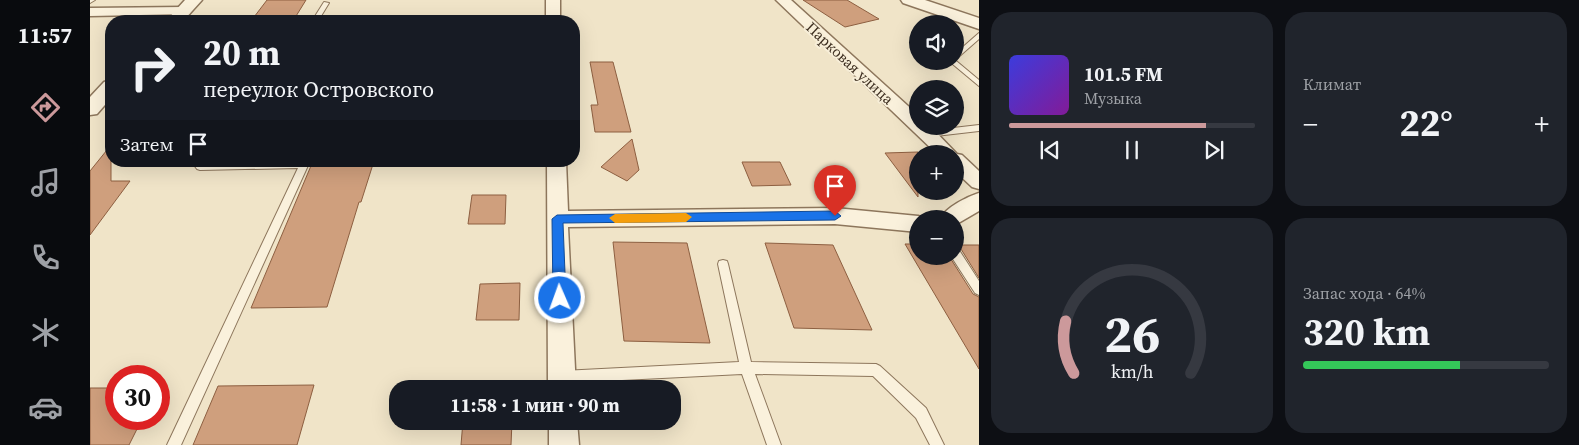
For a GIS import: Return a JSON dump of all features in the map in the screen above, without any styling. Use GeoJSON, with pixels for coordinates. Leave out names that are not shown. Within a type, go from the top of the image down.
{"type":"FeatureCollection","features":[{"type":"Feature","properties":{"kind":"street"},"geometry":{"type":"LineString","coordinates":[[552,0],[553,15]]}},
{"type":"Feature","properties":{"kind":"street","name":"Парковая улица"},"geometry":{"type":"LineString","coordinates":[[783,0],[909,117]]}},
{"type":"Feature","properties":{"kind":"street"},"geometry":{"type":"LineString","coordinates":[[909,0],[979,24]]}},
{"type":"Feature","properties":{"kind":"street"},"geometry":{"type":"LineString","coordinates":[[90,12],[184,11]]}},
{"type":"Feature","properties":{"kind":"street"},"geometry":{"type":"LineString","coordinates":[[90,109],[105,93]]}},
{"type":"Feature","properties":{"kind":"street","name":"Парковая улица"},"geometry":{"type":"LineString","coordinates":[[928,135],[939,145]]}},
{"type":"Feature","properties":{"kind":"street"},"geometry":{"type":"LineString","coordinates":[[556,167],[562,380]]}},
{"type":"Feature","properties":{"kind":"street"},"geometry":{"type":"LineString","coordinates":[[964,168],[979,182]]}},
{"type":"Feature","properties":{"kind":"street"},"geometry":{"type":"LineString","coordinates":[[964,210],[979,201]]}},
{"type":"Feature","properties":{"kind":"street"},"geometry":{"type":"LineString","coordinates":[[557,219],[835,216],[909,223]]}},
{"type":"Feature","properties":{"kind":"street"},"geometry":{"type":"LineString","coordinates":[[563,430],[564,445]]}},
{"type":"Feature","properties":{"kind":"lane"},"geometry":{"type":"LineString","coordinates":[[319,15],[326,3]]}},
{"type":"Feature","properties":{"kind":"lane"},"geometry":{"type":"LineString","coordinates":[[964,49],[979,34]]}},
{"type":"Feature","properties":{"kind":"lane"},"geometry":{"type":"LineString","coordinates":[[963,70],[979,84]]}},
{"type":"Feature","properties":{"kind":"lane"},"geometry":{"type":"LineString","coordinates":[[964,128],[979,128]]}},
{"type":"Feature","properties":{"kind":"lane"},"geometry":{"type":"LineString","coordinates":[[174,445],[303,167]]}},
{"type":"Feature","properties":{"kind":"lane"},"geometry":{"type":"LineString","coordinates":[[723,264],[746,368],[774,445]]}},
{"type":"Feature","properties":{"kind":"lane"},"geometry":{"type":"LineString","coordinates":[[963,265],[979,290]]}},
{"type":"Feature","properties":{"kind":"lane"},"geometry":{"type":"LineString","coordinates":[[599,380],[746,368],[876,370],[921,413],[937,445]]}},
{"type":"Feature","properties":{"kind":"building"},"geometry":{"type":"Polygon","coordinates":[[[267,0],[306,0],[297,15],[256,15],[267,0]]]}},
{"type":"Feature","properties":{"kind":"building"},"geometry":{"type":"Polygon","coordinates":[[[803,0],[847,0],[879,19],[845,27],[803,0]]]}},
{"type":"Feature","properties":{"kind":"building"},"geometry":{"type":"Polygon","coordinates":[[[590,62],[613,62],[631,132],[595,132],[591,105],[598,105],[590,62]]]}},
{"type":"Feature","properties":{"kind":"building"},"geometry":{"type":"Polygon","coordinates":[[[632,139],[639,170],[627,181],[601,167],[632,139]]]}},
{"type":"Feature","properties":{"kind":"building"},"geometry":{"type":"Polygon","coordinates":[[[105,152],[105,167],[111,167],[111,181],[130,181],[90,235],[90,171],[105,152]]]}},
{"type":"Feature","properties":{"kind":"building"},"geometry":{"type":"Polygon","coordinates":[[[909,152],[909,185],[885,153],[909,152]]]}},
{"type":"Feature","properties":{"kind":"building"},"geometry":{"type":"Polygon","coordinates":[[[742,162],[780,162],[791,185],[752,186],[742,162]]]}},
{"type":"Feature","properties":{"kind":"building"},"geometry":{"type":"Polygon","coordinates":[[[310,167],[372,167],[361,202],[359,202],[327,307],[251,308],[310,167]]]}},
{"type":"Feature","properties":{"kind":"building"},"geometry":{"type":"Polygon","coordinates":[[[472,195],[506,195],[505,224],[468,224],[472,195]]]}},
{"type":"Feature","properties":{"kind":"building"},"geometry":{"type":"Polygon","coordinates":[[[613,242],[687,243],[710,343],[624,341],[613,242]]]}},
{"type":"Feature","properties":{"kind":"building"},"geometry":{"type":"Polygon","coordinates":[[[765,243],[833,245],[872,330],[794,328],[765,243]]]}},
{"type":"Feature","properties":{"kind":"building"},"geometry":{"type":"Polygon","coordinates":[[[964,245],[979,245],[979,278],[964,254],[964,245]]]}},
{"type":"Feature","properties":{"kind":"building"},"geometry":{"type":"Polygon","coordinates":[[[917,265],[955,265],[973,294],[979,297],[979,369],[917,265]]]}},
{"type":"Feature","properties":{"kind":"building"},"geometry":{"type":"Polygon","coordinates":[[[520,283],[519,320],[476,320],[480,284],[520,283]]]}},
{"type":"Feature","properties":{"kind":"building"},"geometry":{"type":"Polygon","coordinates":[[[314,385],[297,445],[193,445],[218,386],[314,385]]]}},
{"type":"Feature","properties":{"kind":"building"},"geometry":{"type":"Polygon","coordinates":[[[90,388],[105,388],[105,430],[136,430],[129,445],[90,445],[90,388]]]}},
{"type":"Feature","properties":{"kind":"building"},"geometry":{"type":"Polygon","coordinates":[[[462,430],[512,430],[511,445],[461,445],[462,430]]]}},
{"type":"Feature","properties":{"kind":"slow traffic"},"geometry":{"type":"LineString","coordinates":[[615,218],[686,217]]}},
{"type":"Feature","properties":{"kind":"route"},"geometry":{"type":"LineString","coordinates":[[560,298],[557,219],[835,216]]}}]}
